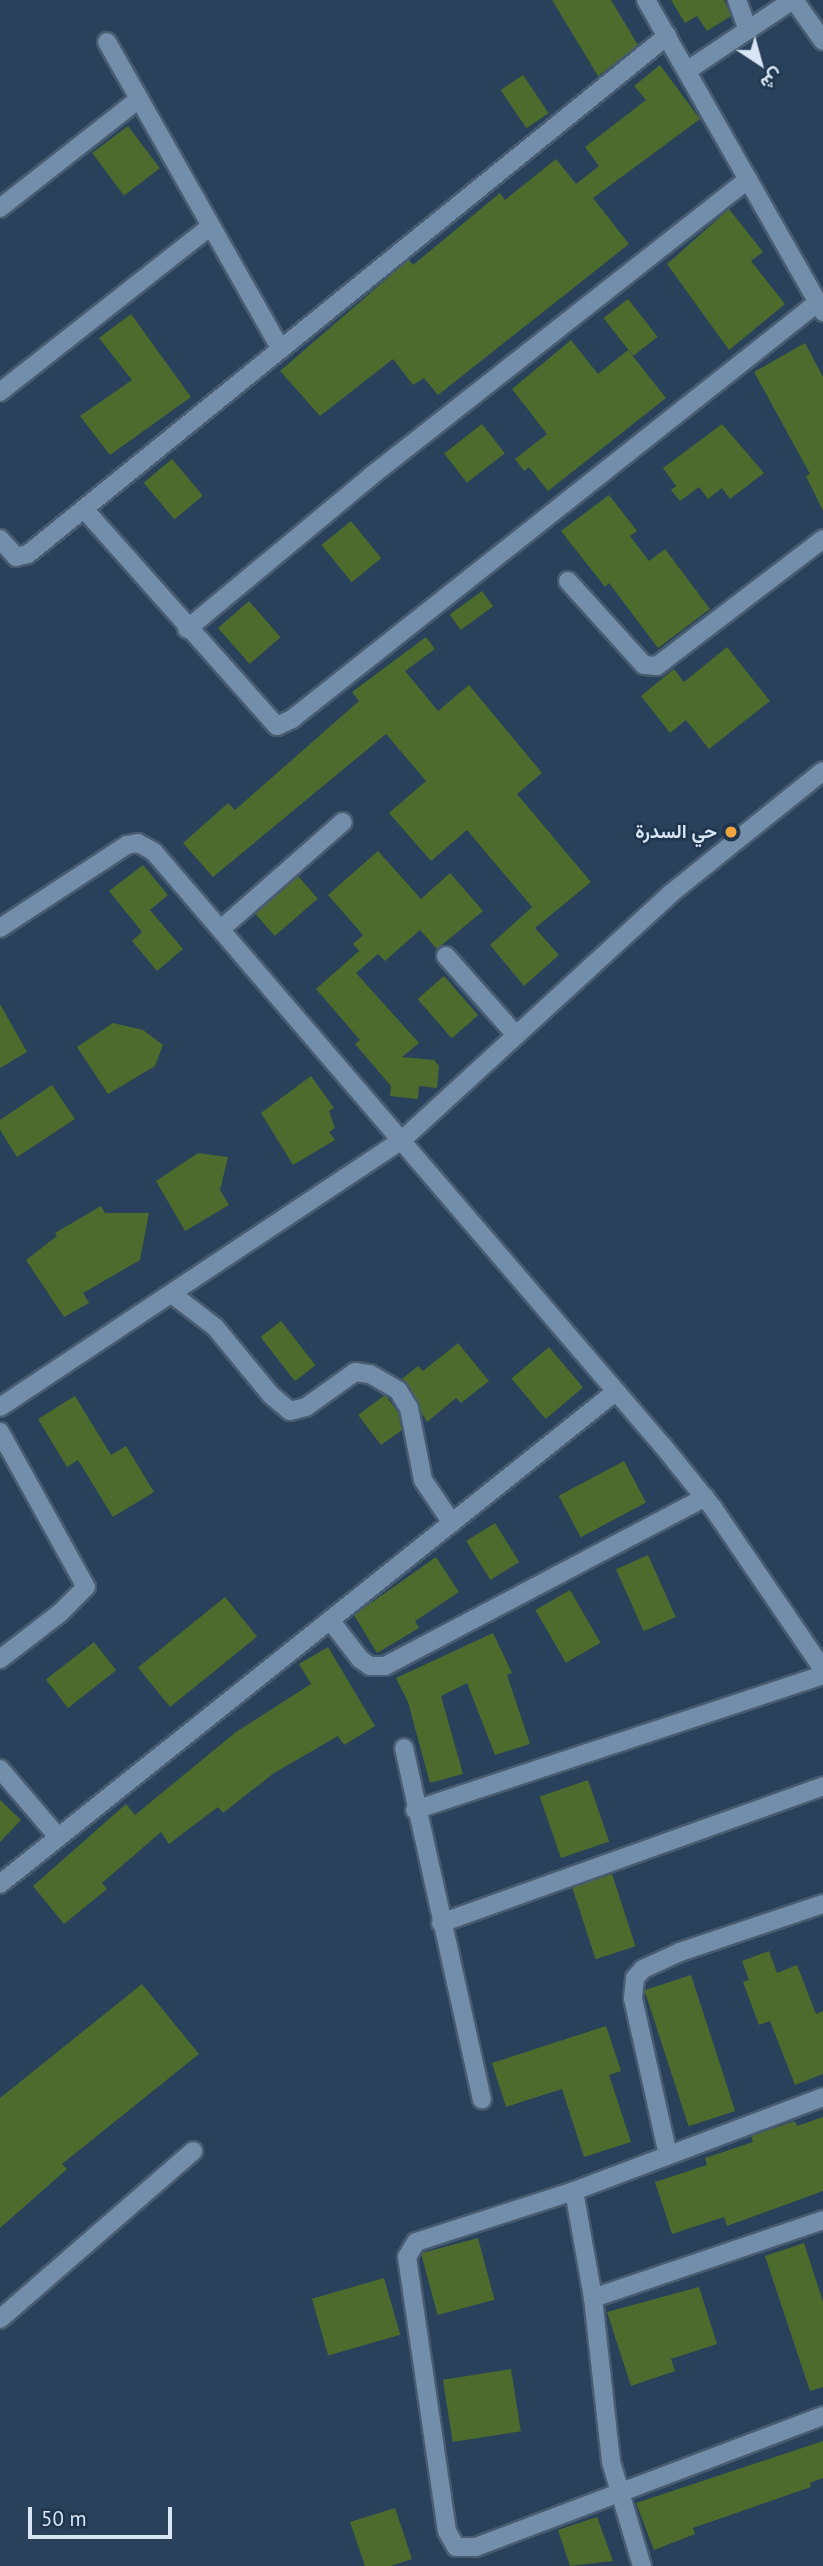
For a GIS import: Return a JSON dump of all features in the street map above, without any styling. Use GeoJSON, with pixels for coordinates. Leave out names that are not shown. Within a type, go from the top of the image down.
{"type":"FeatureCollection","features":[{"type":"Feature","properties":{"kind":"street"},"geometry":{"type":"LineString","coordinates":[[84,509],[187,629],[277,726],[292,719],[820,308],[688,70],[646,0]]}},
{"type":"Feature","properties":{"kind":"street"},"geometry":{"type":"LineString","coordinates":[[737,0],[748,30]]}},
{"type":"Feature","properties":{"kind":"street"},"geometry":{"type":"LineString","coordinates":[[688,70],[794,0],[823,41]]}},
{"type":"Feature","properties":{"kind":"street"},"geometry":{"type":"LineString","coordinates":[[0,539],[21,558],[667,36]]}},
{"type":"Feature","properties":{"kind":"street"},"geometry":{"type":"LineString","coordinates":[[107,42],[281,349]]}},
{"type":"Feature","properties":{"kind":"street"},"geometry":{"type":"LineString","coordinates":[[0,208],[139,99]]}},
{"type":"Feature","properties":{"kind":"street"},"geometry":{"type":"LineString","coordinates":[[187,629],[371,476],[748,179]]}},
{"type":"Feature","properties":{"kind":"street"},"geometry":{"type":"LineString","coordinates":[[0,392],[211,226]]}},
{"type":"Feature","properties":{"kind":"street"},"geometry":{"type":"LineString","coordinates":[[568,580],[643,666],[657,666],[823,539]]}},
{"type":"Feature","properties":{"kind":"street"},"geometry":{"type":"LineString","coordinates":[[0,1407],[402,1140],[670,894],[823,771]]}},
{"type":"Feature","properties":{"kind":"street"},"geometry":{"type":"LineString","coordinates":[[221,929],[343,822]]}},
{"type":"Feature","properties":{"kind":"street"},"geometry":{"type":"LineString","coordinates":[[0,928],[127,845],[138,844],[154,852],[705,1497],[823,1669]]}},
{"type":"Feature","properties":{"kind":"street"},"geometry":{"type":"LineString","coordinates":[[446,956],[516,1035]]}},
{"type":"Feature","properties":{"kind":"street"},"geometry":{"type":"LineString","coordinates":[[172,1294],[215,1327],[271,1395],[290,1411],[306,1407],[350,1373],[370,1374],[398,1390],[409,1408],[423,1480],[452,1523]]}},
{"type":"Feature","properties":{"kind":"street"},"geometry":{"type":"LineString","coordinates":[[0,1884],[614,1393]]}},
{"type":"Feature","properties":{"kind":"street"},"geometry":{"type":"LineString","coordinates":[[0,1432],[86,1587],[60,1613],[0,1659]]}},
{"type":"Feature","properties":{"kind":"street"},"geometry":{"type":"LineString","coordinates":[[330,1620],[360,1660],[370,1666],[385,1666],[705,1497]]}},
{"type":"Feature","properties":{"kind":"street"},"geometry":{"type":"LineString","coordinates":[[415,1811],[823,1675]]}},
{"type":"Feature","properties":{"kind":"street"},"geometry":{"type":"LineString","coordinates":[[404,1748],[415,1811],[482,2099]]}},
{"type":"Feature","properties":{"kind":"street"},"geometry":{"type":"LineString","coordinates":[[0,1769],[58,1837]]}},
{"type":"Feature","properties":{"kind":"street"},"geometry":{"type":"LineString","coordinates":[[441,1923],[823,1786]]}},
{"type":"Feature","properties":{"kind":"street"},"geometry":{"type":"LineString","coordinates":[[668,2155],[633,1998],[635,1978],[643,1969],[680,1952],[823,1904]]}},
{"type":"Feature","properties":{"kind":"street"},"geometry":{"type":"LineString","coordinates":[[823,2097],[574,2191],[416,2242],[407,2257],[453,2544],[476,2547],[617,2491],[823,2416]]}},
{"type":"Feature","properties":{"kind":"street"},"geometry":{"type":"LineString","coordinates":[[0,2319],[193,2151]]}},
{"type":"Feature","properties":{"kind":"street"},"geometry":{"type":"LineString","coordinates":[[574,2191],[593,2298],[617,2491],[642,2566]]}},
{"type":"Feature","properties":{"kind":"street"},"geometry":{"type":"LineString","coordinates":[[593,2298],[823,2220]]}},
{"type":"Feature","properties":{"kind":"building"},"geometry":{"type":"Polygon","coordinates":[[[552,0],[611,0],[638,45],[598,76],[552,0]]]}},
{"type":"Feature","properties":{"kind":"building"},"geometry":{"type":"Polygon","coordinates":[[[671,0],[724,0],[731,16],[707,31],[697,16],[685,23],[671,0]]]}},
{"type":"Feature","properties":{"kind":"building"},"geometry":{"type":"Polygon","coordinates":[[[660,65],[700,119],[593,198],[629,244],[438,395],[424,378],[413,385],[393,359],[320,416],[280,371],[409,260],[413,265],[500,193],[505,200],[556,159],[576,184],[599,166],[585,147],[646,100],[634,86],[660,65]]]}},
{"type":"Feature","properties":{"kind":"building"},"geometry":{"type":"Polygon","coordinates":[[[523,75],[549,113],[526,128],[501,90],[523,75]]]}},
{"type":"Feature","properties":{"kind":"building"},"geometry":{"type":"Polygon","coordinates":[[[128,126],[160,168],[124,195],[92,153],[128,126]]]}},
{"type":"Feature","properties":{"kind":"building"},"geometry":{"type":"Polygon","coordinates":[[[729,209],[763,252],[751,261],[785,304],[729,350],[667,264],[729,209]]]}},
{"type":"Feature","properties":{"kind":"building"},"geometry":{"type":"Polygon","coordinates":[[[628,299],[658,337],[633,356],[604,318],[628,299]]]}},
{"type":"Feature","properties":{"kind":"building"},"geometry":{"type":"Polygon","coordinates":[[[131,314],[191,397],[110,455],[80,416],[132,380],[99,338],[131,314]]]}},
{"type":"Feature","properties":{"kind":"building"},"geometry":{"type":"Polygon","coordinates":[[[571,340],[598,374],[628,350],[666,398],[548,491],[529,467],[524,471],[515,459],[547,434],[512,389],[571,340]]]}},
{"type":"Feature","properties":{"kind":"building"},"geometry":{"type":"Polygon","coordinates":[[[805,343],[823,377],[823,511],[806,476],[810,474],[754,372],[805,343]]]}},
{"type":"Feature","properties":{"kind":"building"},"geometry":{"type":"Polygon","coordinates":[[[482,424],[505,453],[467,483],[444,454],[482,424]]]}},
{"type":"Feature","properties":{"kind":"building"},"geometry":{"type":"Polygon","coordinates":[[[722,424],[764,473],[730,499],[722,488],[708,499],[699,487],[680,501],[671,490],[676,486],[663,468],[722,424]]]}},
{"type":"Feature","properties":{"kind":"building"},"geometry":{"type":"Polygon","coordinates":[[[172,459],[203,496],[175,520],[144,483],[172,459]]]}},
{"type":"Feature","properties":{"kind":"building"},"geometry":{"type":"Polygon","coordinates":[[[609,495],[637,531],[630,536],[649,561],[665,549],[710,609],[658,648],[609,583],[605,587],[561,531],[609,495]]]}},
{"type":"Feature","properties":{"kind":"building"},"geometry":{"type":"Polygon","coordinates":[[[351,521],[381,558],[352,582],[321,545],[351,521]]]}},
{"type":"Feature","properties":{"kind":"building"},"geometry":{"type":"Polygon","coordinates":[[[482,591],[493,606],[461,630],[450,615],[482,591]]]}},
{"type":"Feature","properties":{"kind":"building"},"geometry":{"type":"Polygon","coordinates":[[[249,601],[280,637],[250,664],[218,628],[249,601]]]}},
{"type":"Feature","properties":{"kind":"building"},"geometry":{"type":"Polygon","coordinates":[[[426,637],[435,649],[405,671],[438,711],[469,685],[542,773],[517,794],[591,882],[535,928],[559,955],[524,986],[490,945],[532,907],[467,830],[431,861],[389,813],[426,781],[386,734],[213,877],[183,843],[228,803],[235,810],[359,701],[352,692],[426,637]]]}},
{"type":"Feature","properties":{"kind":"building"},"geometry":{"type":"Polygon","coordinates":[[[727,647],[770,701],[709,749],[686,720],[670,733],[641,696],[674,669],[684,682],[727,647]]]}},
{"type":"Feature","properties":{"kind":"building"},"geometry":{"type":"Polygon","coordinates":[[[378,851],[421,899],[450,873],[483,911],[437,949],[420,930],[385,961],[378,954],[356,973],[419,1043],[402,1057],[434,1060],[439,1066],[437,1088],[419,1086],[418,1099],[390,1096],[391,1086],[355,1044],[360,1040],[316,989],[359,951],[353,944],[363,935],[328,895],[378,851]]]}},
{"type":"Feature","properties":{"kind":"building"},"geometry":{"type":"Polygon","coordinates":[[[143,865],[168,895],[150,910],[183,949],[157,971],[132,941],[142,932],[109,891],[143,865]]]}},
{"type":"Feature","properties":{"kind":"building"},"geometry":{"type":"Polygon","coordinates":[[[298,876],[318,899],[275,936],[255,913],[298,876]]]}},
{"type":"Feature","properties":{"kind":"building"},"geometry":{"type":"Polygon","coordinates":[[[444,976],[478,1015],[452,1038],[418,999],[444,976]]]}},
{"type":"Feature","properties":{"kind":"building"},"geometry":{"type":"Polygon","coordinates":[[[0,1004],[27,1052],[0,1068],[0,1004]]]}},
{"type":"Feature","properties":{"kind":"building"},"geometry":{"type":"Polygon","coordinates":[[[113,1023],[143,1030],[163,1045],[155,1066],[108,1094],[77,1047],[113,1023]]]}},
{"type":"Feature","properties":{"kind":"building"},"geometry":{"type":"Polygon","coordinates":[[[311,1076],[334,1108],[329,1111],[335,1128],[329,1132],[335,1140],[293,1165],[261,1113],[311,1076]]]}},
{"type":"Feature","properties":{"kind":"building"},"geometry":{"type":"Polygon","coordinates":[[[52,1085],[75,1119],[17,1157],[0,1130],[0,1120],[52,1085]]]}},
{"type":"Feature","properties":{"kind":"building"},"geometry":{"type":"Polygon","coordinates":[[[198,1153],[228,1157],[220,1190],[229,1205],[185,1231],[156,1181],[198,1153]]]}},
{"type":"Feature","properties":{"kind":"building"},"geometry":{"type":"Polygon","coordinates":[[[101,1206],[105,1213],[149,1213],[140,1260],[83,1293],[89,1303],[64,1317],[26,1260],[57,1236],[55,1233],[101,1206]]]}},
{"type":"Feature","properties":{"kind":"building"},"geometry":{"type":"Polygon","coordinates":[[[281,1321],[315,1365],[295,1381],[261,1337],[281,1321]]]}},
{"type":"Feature","properties":{"kind":"building"},"geometry":{"type":"Polygon","coordinates":[[[458,1343],[489,1381],[461,1403],[456,1398],[427,1422],[402,1379],[418,1366],[423,1371],[458,1343]]]}},
{"type":"Feature","properties":{"kind":"building"},"geometry":{"type":"Polygon","coordinates":[[[549,1347],[583,1388],[546,1419],[511,1378],[549,1347]]]}},
{"type":"Feature","properties":{"kind":"building"},"geometry":{"type":"Polygon","coordinates":[[[385,1395],[398,1412],[402,1430],[381,1445],[358,1415],[385,1395]]]}},
{"type":"Feature","properties":{"kind":"building"},"geometry":{"type":"Polygon","coordinates":[[[75,1396],[111,1455],[126,1446],[154,1492],[113,1517],[78,1460],[67,1467],[38,1419],[75,1396]]]}},
{"type":"Feature","properties":{"kind":"building"},"geometry":{"type":"Polygon","coordinates":[[[624,1461],[646,1502],[581,1537],[559,1496],[624,1461]]]}},
{"type":"Feature","properties":{"kind":"building"},"geometry":{"type":"Polygon","coordinates":[[[495,1523],[519,1562],[491,1580],[466,1541],[495,1523]]]}},
{"type":"Feature","properties":{"kind":"building"},"geometry":{"type":"Polygon","coordinates":[[[648,1555],[676,1617],[644,1631],[616,1569],[648,1555]]]}},
{"type":"Feature","properties":{"kind":"building"},"geometry":{"type":"Polygon","coordinates":[[[436,1557],[459,1592],[415,1621],[419,1628],[377,1653],[354,1615],[436,1557]]]}},
{"type":"Feature","properties":{"kind":"building"},"geometry":{"type":"Polygon","coordinates":[[[570,1590],[600,1643],[566,1663],[535,1610],[570,1590]]]}},
{"type":"Feature","properties":{"kind":"building"},"geometry":{"type":"Polygon","coordinates":[[[225,1597],[257,1637],[170,1707],[138,1667],[225,1597]]]}},
{"type":"Feature","properties":{"kind":"building"},"geometry":{"type":"Polygon","coordinates":[[[493,1633],[512,1673],[507,1675],[530,1744],[495,1755],[467,1683],[441,1696],[463,1774],[430,1783],[408,1702],[396,1678],[493,1633]]]}},
{"type":"Feature","properties":{"kind":"building"},"geometry":{"type":"Polygon","coordinates":[[[94,1642],[116,1670],[68,1708],[46,1680],[94,1642]]]}},
{"type":"Feature","properties":{"kind":"building"},"geometry":{"type":"Polygon","coordinates":[[[328,1647],[375,1726],[344,1745],[338,1736],[274,1773],[223,1813],[218,1807],[169,1844],[161,1832],[102,1883],[107,1889],[64,1924],[33,1886],[126,1804],[135,1815],[236,1732],[311,1684],[299,1664],[328,1647]]]}},
{"type":"Feature","properties":{"kind":"building"},"geometry":{"type":"Polygon","coordinates":[[[588,1780],[609,1841],[561,1858],[540,1797],[588,1780]]]}},
{"type":"Feature","properties":{"kind":"building"},"geometry":{"type":"Polygon","coordinates":[[[0,1800],[21,1820],[0,1842],[0,1800]]]}},
{"type":"Feature","properties":{"kind":"building"},"geometry":{"type":"Polygon","coordinates":[[[612,1874],[635,1946],[596,1959],[572,1887],[612,1874]]]}},
{"type":"Feature","properties":{"kind":"building"},"geometry":{"type":"Polygon","coordinates":[[[769,1951],[777,1973],[797,1965],[816,2014],[823,2011],[823,2074],[795,2085],[770,2021],[759,2025],[743,1982],[749,1980],[742,1961],[769,1951]]]}},
{"type":"Feature","properties":{"kind":"building"},"geometry":{"type":"Polygon","coordinates":[[[691,1975],[735,2111],[689,2126],[644,1990],[691,1975]]]}},
{"type":"Feature","properties":{"kind":"building"},"geometry":{"type":"Polygon","coordinates":[[[142,1984],[199,2054],[62,2164],[67,2169],[0,2228],[0,2098],[142,1984]]]}},
{"type":"Feature","properties":{"kind":"building"},"geometry":{"type":"Polygon","coordinates":[[[606,2026],[621,2071],[609,2075],[631,2142],[584,2157],[562,2089],[506,2107],[492,2063],[606,2026]]]}},
{"type":"Feature","properties":{"kind":"building"},"geometry":{"type":"Polygon","coordinates":[[[823,2117],[823,2191],[727,2226],[724,2217],[672,2234],[655,2182],[707,2165],[705,2158],[753,2142],[751,2136],[795,2121],[797,2126],[823,2117]]]}},
{"type":"Feature","properties":{"kind":"building"},"geometry":{"type":"Polygon","coordinates":[[[478,2238],[495,2300],[438,2315],[421,2253],[478,2238]]]}},
{"type":"Feature","properties":{"kind":"building"},"geometry":{"type":"Polygon","coordinates":[[[804,2243],[823,2302],[823,2387],[810,2391],[765,2256],[804,2243]]]}},
{"type":"Feature","properties":{"kind":"building"},"geometry":{"type":"Polygon","coordinates":[[[384,2278],[400,2335],[328,2355],[312,2299],[384,2278]]]}},
{"type":"Feature","properties":{"kind":"building"},"geometry":{"type":"Polygon","coordinates":[[[699,2287],[717,2344],[671,2359],[675,2371],[631,2386],[607,2312],[699,2287]]]}},
{"type":"Feature","properties":{"kind":"building"},"geometry":{"type":"Polygon","coordinates":[[[511,2369],[521,2431],[453,2442],[443,2380],[511,2369]]]}},
{"type":"Feature","properties":{"kind":"building"},"geometry":{"type":"Polygon","coordinates":[[[823,2441],[823,2478],[810,2483],[811,2487],[693,2528],[695,2534],[654,2550],[636,2503],[823,2441]]]}},
{"type":"Feature","properties":{"kind":"building"},"geometry":{"type":"Polygon","coordinates":[[[395,2508],[412,2559],[391,2566],[365,2566],[350,2522],[395,2508]]]}},
{"type":"Feature","properties":{"kind":"building"},"geometry":{"type":"Polygon","coordinates":[[[597,2517],[613,2561],[570,2566],[558,2530],[597,2517]]]}},
{"type":"Feature","properties":{"kind":"place","name":"حي السدرة"},"geometry":{"type":"Point","coordinates":[731,832]}}]}
